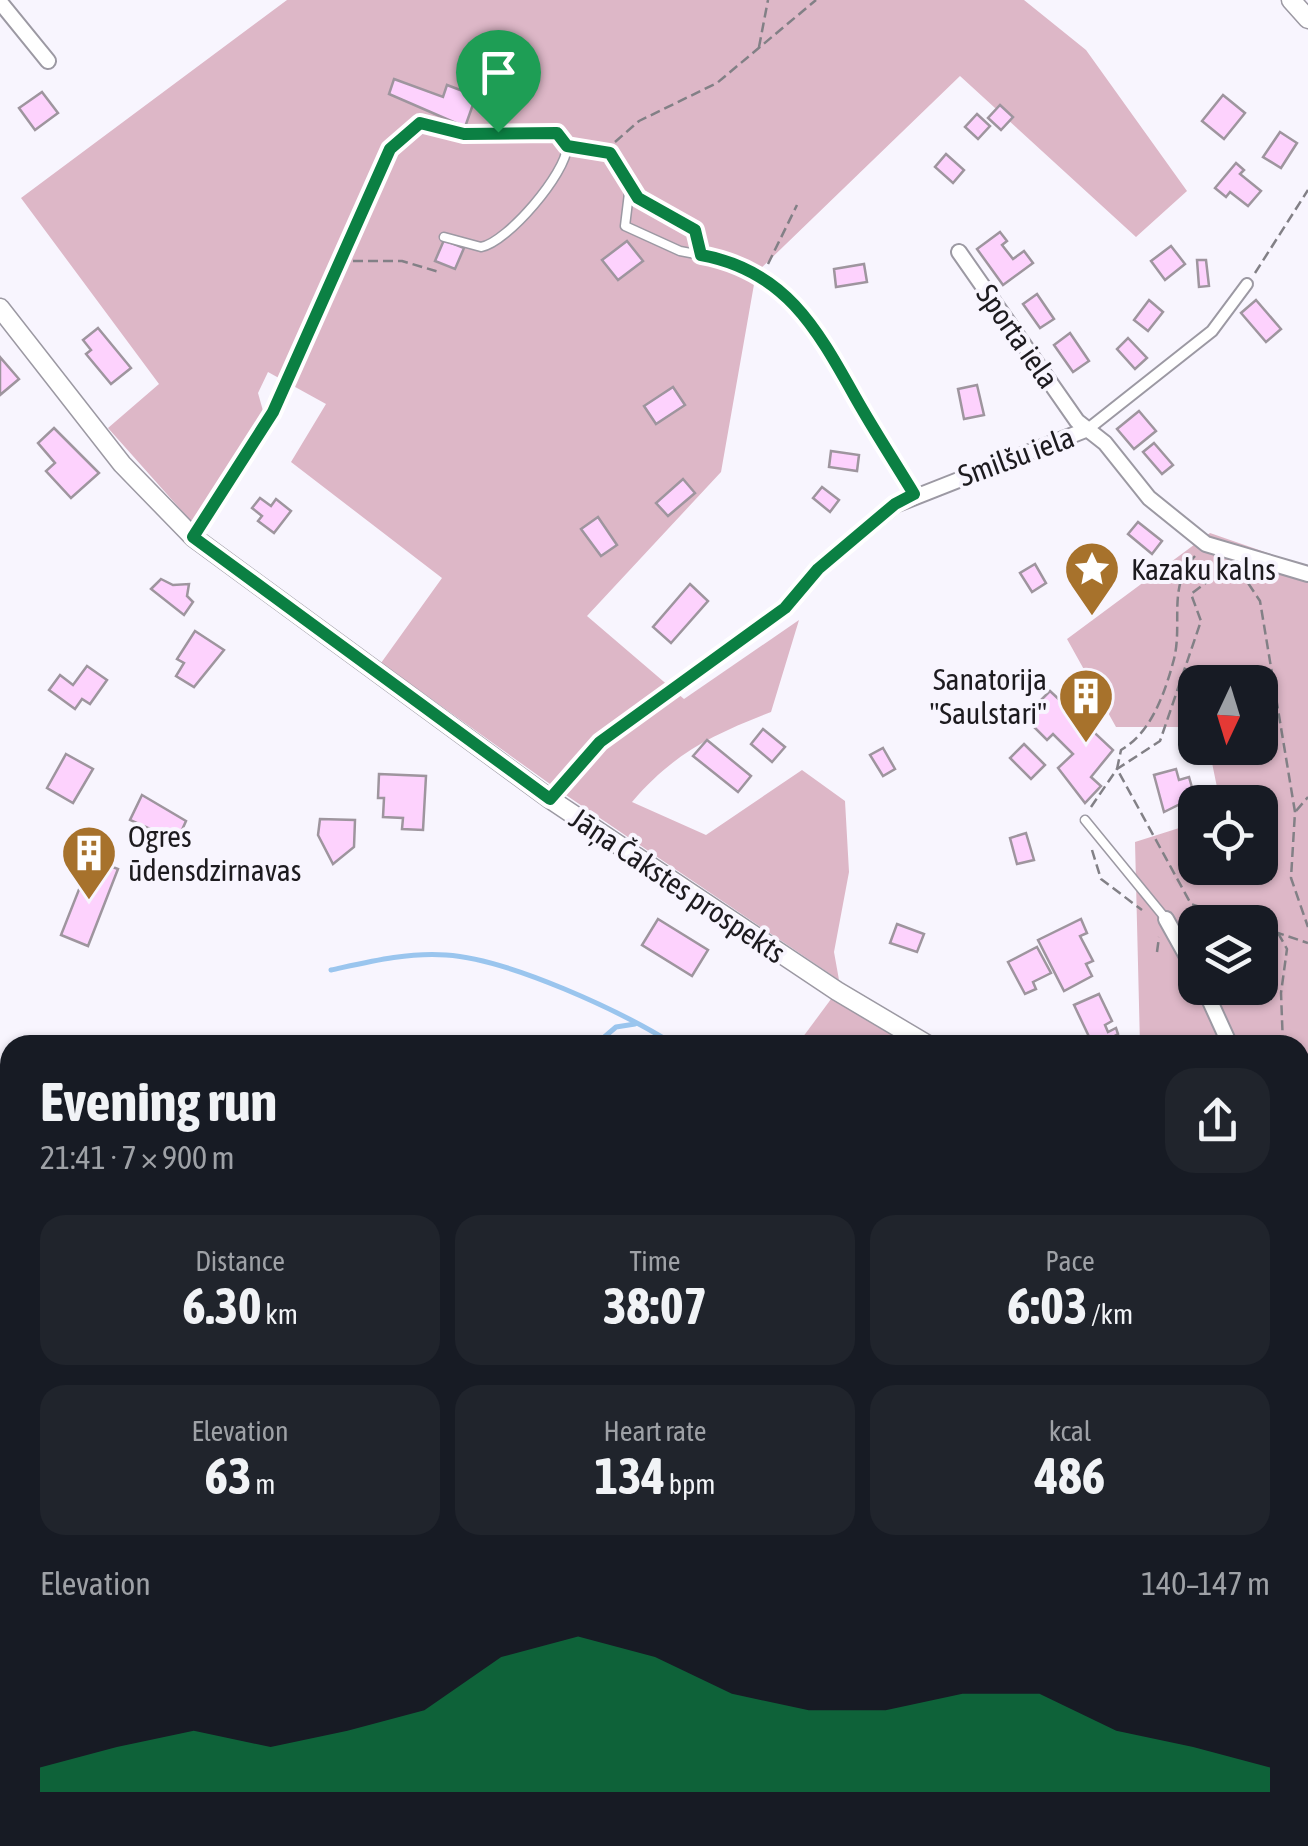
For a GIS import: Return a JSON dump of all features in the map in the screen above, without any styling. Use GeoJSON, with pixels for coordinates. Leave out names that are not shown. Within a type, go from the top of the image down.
{"type":"FeatureCollection","features":[{"type":"Feature","properties":{"kind":"street"},"geometry":{"type":"LineString","coordinates":[[1291,0],[1308,19]]}},
{"type":"Feature","properties":{"kind":"street"},"geometry":{"type":"LineString","coordinates":[[0,2],[48,60]]}},
{"type":"Feature","properties":{"kind":"street","name":"Sporta iela"},"geometry":{"type":"LineString","coordinates":[[958,252],[1077,420],[1149,498],[1206,544]]}},
{"type":"Feature","properties":{"kind":"street"},"geometry":{"type":"LineString","coordinates":[[701,255],[727,260],[798,306],[825,340],[914,494]]}},
{"type":"Feature","properties":{"kind":"street","name":"Smilšu iela"},"geometry":{"type":"LineString","coordinates":[[550,799],[600,742],[785,608],[818,569],[895,504],[1088,429],[1212,330],[1247,284]]}},
{"type":"Feature","properties":{"kind":"street","name":"Jāņa Čakstes prospekts"},"geometry":{"type":"LineString","coordinates":[[0,308],[122,464],[193,537],[550,799],[837,991],[911,1035]]}},
{"type":"Feature","properties":{"kind":"street"},"geometry":{"type":"LineString","coordinates":[[1206,544],[1308,574]]}},
{"type":"Feature","properties":{"kind":"street"},"geometry":{"type":"LineString","coordinates":[[1162,924],[1178,947]]}},
{"type":"Feature","properties":{"kind":"street"},"geometry":{"type":"LineString","coordinates":[[1212,1005],[1225,1035]]}},
{"type":"Feature","properties":{"kind":"lane"},"geometry":{"type":"LineString","coordinates":[[193,537],[267,424],[342,264],[390,149],[420,123],[464,134],[557,133],[567,146],[567,158],[536,201],[502,237],[481,247],[444,237]]}},
{"type":"Feature","properties":{"kind":"lane"},"geometry":{"type":"LineString","coordinates":[[567,146],[610,153],[630,185],[625,226],[701,255]]}},
{"type":"Feature","properties":{"kind":"lane"},"geometry":{"type":"LineString","coordinates":[[1085,820],[1162,924]]}},
{"type":"Feature","properties":{"kind":"path"},"geometry":{"type":"LineString","coordinates":[[758,48],[768,0]]}},
{"type":"Feature","properties":{"kind":"path"},"geometry":{"type":"LineString","coordinates":[[610,153],[617,140],[639,121],[716,83],[816,0]]}},
{"type":"Feature","properties":{"kind":"path"},"geometry":{"type":"LineString","coordinates":[[630,185],[638,198],[695,230],[701,255]]}},
{"type":"Feature","properties":{"kind":"path"},"geometry":{"type":"LineString","coordinates":[[1247,284],[1308,190]]}},
{"type":"Feature","properties":{"kind":"path"},"geometry":{"type":"LineString","coordinates":[[760,279],[797,205]]}},
{"type":"Feature","properties":{"kind":"path"},"geometry":{"type":"LineString","coordinates":[[342,264],[370,258],[402,260],[439,272]]}},
{"type":"Feature","properties":{"kind":"path"},"geometry":{"type":"LineString","coordinates":[[1085,820],[1116,769],[1121,750],[1140,740],[1156,711],[1174,658],[1180,571],[1206,544]]}},
{"type":"Feature","properties":{"kind":"path"},"geometry":{"type":"LineString","coordinates":[[1116,769],[1154,748],[1165,732],[1201,621],[1190,594],[1234,562],[1260,601],[1295,812],[1291,878],[1308,927]]}},
{"type":"Feature","properties":{"kind":"path"},"geometry":{"type":"LineString","coordinates":[[1116,769],[1194,905]]}},
{"type":"Feature","properties":{"kind":"path"},"geometry":{"type":"LineString","coordinates":[[1295,812],[1308,797]]}},
{"type":"Feature","properties":{"kind":"path"},"geometry":{"type":"LineString","coordinates":[[1096,832],[1090,836],[1101,879],[1148,916]]}},
{"type":"Feature","properties":{"kind":"path"},"geometry":{"type":"LineString","coordinates":[[1157,952],[1162,924]]}},
{"type":"Feature","properties":{"kind":"path"},"geometry":{"type":"LineString","coordinates":[[1278,933],[1308,943]]}},
{"type":"Feature","properties":{"kind":"path"},"geometry":{"type":"LineString","coordinates":[[1278,933],[1287,949],[1280,992],[1282,1035]]}},
{"type":"Feature","properties":{"kind":"shaded area"},"geometry":{"type":"Polygon","coordinates":[[[287,0],[1024,0],[1086,50],[1187,191],[1136,237],[960,76],[756,273],[721,472],[587,616],[684,699],[799,620],[771,712],[695,747],[632,802],[706,835],[802,770],[845,801],[849,872],[834,952],[839,980],[557,789],[381,663],[442,578],[291,462],[326,404],[268,372],[258,393],[267,425],[198,529],[108,428],[159,384],[21,198],[287,0]]]}},
{"type":"Feature","properties":{"kind":"shaded area"},"geometry":{"type":"Polygon","coordinates":[[[1210,533],[1308,567],[1308,1035],[1140,1035],[1135,842],[1178,828],[1178,885],[1278,885],[1278,785],[1217,785],[1212,765],[1278,765],[1278,665],[1178,665],[1178,727],[1116,727],[1067,639],[1210,533]]]}},
{"type":"Feature","properties":{"kind":"shaded area"},"geometry":{"type":"Polygon","coordinates":[[[837,991],[911,1035],[804,1035],[837,991]]]}},
{"type":"Feature","properties":{"kind":"building"},"geometry":{"type":"Polygon","coordinates":[[[394,79],[443,97],[447,85],[476,96],[465,127],[389,94],[394,79]]]}},
{"type":"Feature","properties":{"kind":"building"},"geometry":{"type":"Polygon","coordinates":[[[42,92],[58,113],[35,130],[19,108],[42,92]]]}},
{"type":"Feature","properties":{"kind":"building"},"geometry":{"type":"Polygon","coordinates":[[[1223,95],[1245,113],[1224,139],[1202,121],[1223,95]]]}},
{"type":"Feature","properties":{"kind":"building"},"geometry":{"type":"Polygon","coordinates":[[[1000,105],[1013,117],[1001,130],[988,118],[1000,105]]]}},
{"type":"Feature","properties":{"kind":"building"},"geometry":{"type":"Polygon","coordinates":[[[977,114],[990,126],[978,139],[965,127],[977,114]]]}},
{"type":"Feature","properties":{"kind":"building"},"geometry":{"type":"Polygon","coordinates":[[[1280,132],[1297,143],[1281,168],[1263,157],[1280,132]]]}},
{"type":"Feature","properties":{"kind":"building"},"geometry":{"type":"Polygon","coordinates":[[[946,154],[964,170],[953,183],[935,167],[946,154]]]}},
{"type":"Feature","properties":{"kind":"building"},"geometry":{"type":"Polygon","coordinates":[[[1236,163],[1244,170],[1240,174],[1261,191],[1248,206],[1230,192],[1226,197],[1215,188],[1236,163]]]}},
{"type":"Feature","properties":{"kind":"building"},"geometry":{"type":"Polygon","coordinates":[[[1000,232],[1007,241],[1002,245],[1013,259],[1024,251],[1033,263],[1003,285],[977,249],[1000,232]]]}},
{"type":"Feature","properties":{"kind":"building"},"geometry":{"type":"Polygon","coordinates":[[[444,240],[464,248],[455,269],[435,261],[444,240]]]}},
{"type":"Feature","properties":{"kind":"building"},"geometry":{"type":"Polygon","coordinates":[[[627,241],[643,261],[618,280],[602,260],[627,241]]]}},
{"type":"Feature","properties":{"kind":"building"},"geometry":{"type":"Polygon","coordinates":[[[1171,246],[1185,264],[1165,280],[1151,261],[1171,246]]]}},
{"type":"Feature","properties":{"kind":"building"},"geometry":{"type":"Polygon","coordinates":[[[1197,260],[1206,260],[1209,286],[1199,287],[1197,260]]]}},
{"type":"Feature","properties":{"kind":"building"},"geometry":{"type":"Polygon","coordinates":[[[864,264],[867,282],[836,287],[834,269],[864,264]]]}},
{"type":"Feature","properties":{"kind":"building"},"geometry":{"type":"Polygon","coordinates":[[[1037,294],[1054,319],[1040,328],[1023,304],[1037,294]]]}},
{"type":"Feature","properties":{"kind":"building"},"geometry":{"type":"Polygon","coordinates":[[[1149,300],[1163,312],[1148,331],[1134,320],[1149,300]]]}},
{"type":"Feature","properties":{"kind":"building"},"geometry":{"type":"Polygon","coordinates":[[[1256,300],[1281,329],[1266,342],[1241,313],[1256,300]]]}},
{"type":"Feature","properties":{"kind":"building"},"geometry":{"type":"Polygon","coordinates":[[[98,328],[131,368],[111,384],[86,354],[91,350],[83,340],[98,328]]]}},
{"type":"Feature","properties":{"kind":"building"},"geometry":{"type":"Polygon","coordinates":[[[1070,333],[1089,361],[1073,372],[1054,345],[1070,333]]]}},
{"type":"Feature","properties":{"kind":"building"},"geometry":{"type":"Polygon","coordinates":[[[1128,338],[1147,358],[1135,369],[1117,349],[1128,338]]]}},
{"type":"Feature","properties":{"kind":"building"},"geometry":{"type":"Polygon","coordinates":[[[0,357],[19,379],[0,395],[0,357]]]}},
{"type":"Feature","properties":{"kind":"building"},"geometry":{"type":"Polygon","coordinates":[[[977,385],[984,415],[964,419],[958,389],[977,385]]]}},
{"type":"Feature","properties":{"kind":"building"},"geometry":{"type":"Polygon","coordinates":[[[673,387],[685,405],[656,424],[644,406],[673,387]]]}},
{"type":"Feature","properties":{"kind":"building"},"geometry":{"type":"Polygon","coordinates":[[[1139,411],[1156,431],[1134,449],[1117,429],[1139,411]]]}},
{"type":"Feature","properties":{"kind":"building"},"geometry":{"type":"Polygon","coordinates":[[[54,428],[99,473],[71,498],[46,471],[55,463],[38,443],[54,428]]]}},
{"type":"Feature","properties":{"kind":"building"},"geometry":{"type":"Polygon","coordinates":[[[1154,443],[1173,465],[1162,474],[1143,452],[1154,443]]]}},
{"type":"Feature","properties":{"kind":"building"},"geometry":{"type":"Polygon","coordinates":[[[831,451],[859,455],[857,471],[829,467],[831,451]]]}},
{"type":"Feature","properties":{"kind":"building"},"geometry":{"type":"Polygon","coordinates":[[[683,479],[695,493],[668,516],[656,503],[683,479]]]}},
{"type":"Feature","properties":{"kind":"building"},"geometry":{"type":"Polygon","coordinates":[[[822,487],[839,500],[830,512],[813,498],[822,487]]]}},
{"type":"Feature","properties":{"kind":"building"},"geometry":{"type":"Polygon","coordinates":[[[260,498],[271,506],[276,499],[291,511],[274,533],[258,521],[262,516],[252,508],[260,498]]]}},
{"type":"Feature","properties":{"kind":"building"},"geometry":{"type":"Polygon","coordinates":[[[598,517],[617,545],[601,556],[581,529],[598,517]]]}},
{"type":"Feature","properties":{"kind":"building"},"geometry":{"type":"Polygon","coordinates":[[[1138,522],[1162,541],[1152,554],[1128,534],[1138,522]]]}},
{"type":"Feature","properties":{"kind":"building"},"geometry":{"type":"Polygon","coordinates":[[[1035,564],[1046,583],[1032,592],[1020,573],[1035,564]]]}},
{"type":"Feature","properties":{"kind":"building"},"geometry":{"type":"Polygon","coordinates":[[[161,579],[173,585],[189,584],[187,596],[193,602],[184,615],[151,589],[161,579]]]}},
{"type":"Feature","properties":{"kind":"building"},"geometry":{"type":"Polygon","coordinates":[[[690,584],[708,601],[671,643],[653,627],[690,584]]]}},
{"type":"Feature","properties":{"kind":"building"},"geometry":{"type":"Polygon","coordinates":[[[195,631],[224,650],[194,687],[176,676],[184,663],[177,659],[195,631]]]}},
{"type":"Feature","properties":{"kind":"building"},"geometry":{"type":"Polygon","coordinates":[[[87,666],[107,680],[90,704],[82,699],[75,709],[49,690],[60,675],[73,685],[87,666]]]}},
{"type":"Feature","properties":{"kind":"building","name":"Sanatorija \"Saulstari\""},"geometry":{"type":"Polygon","coordinates":[[[1050,691],[1113,750],[1091,777],[1101,786],[1085,803],[1058,768],[1073,754],[1053,734],[1047,740],[1024,717],[1050,691]]]}},
{"type":"Feature","properties":{"kind":"building"},"geometry":{"type":"Polygon","coordinates":[[[763,729],[785,747],[772,762],[751,744],[763,729]]]}},
{"type":"Feature","properties":{"kind":"building"},"geometry":{"type":"Polygon","coordinates":[[[707,740],[751,776],[738,792],[693,756],[707,740]]]}},
{"type":"Feature","properties":{"kind":"building"},"geometry":{"type":"Polygon","coordinates":[[[1024,744],[1045,765],[1031,779],[1010,758],[1024,744]]]}},
{"type":"Feature","properties":{"kind":"building"},"geometry":{"type":"Polygon","coordinates":[[[883,748],[895,769],[883,776],[870,755],[883,748]]]}},
{"type":"Feature","properties":{"kind":"building"},"geometry":{"type":"Polygon","coordinates":[[[66,754],[93,769],[73,803],[47,788],[66,754]]]}},
{"type":"Feature","properties":{"kind":"building"},"geometry":{"type":"Polygon","coordinates":[[[1176,769],[1179,780],[1189,777],[1191,785],[1178,785],[1178,805],[1164,812],[1154,775],[1176,769]]]}},
{"type":"Feature","properties":{"kind":"building"},"geometry":{"type":"Polygon","coordinates":[[[379,774],[426,776],[423,830],[402,829],[403,818],[383,817],[384,798],[378,798],[379,774]]]}},
{"type":"Feature","properties":{"kind":"building"},"geometry":{"type":"Polygon","coordinates":[[[142,795],[186,821],[177,841],[130,820],[142,795]]]}},
{"type":"Feature","properties":{"kind":"building"},"geometry":{"type":"Polygon","coordinates":[[[320,819],[355,820],[354,847],[333,864],[318,835],[320,819]]]}},
{"type":"Feature","properties":{"kind":"building"},"geometry":{"type":"Polygon","coordinates":[[[1026,833],[1034,860],[1017,864],[1010,838],[1026,833]]]}},
{"type":"Feature","properties":{"kind":"building","name":"Ogres ūdensdzirnavas"},"geometry":{"type":"Polygon","coordinates":[[[91,859],[118,869],[88,946],[61,935],[91,859]]]}},
{"type":"Feature","properties":{"kind":"building"},"geometry":{"type":"Polygon","coordinates":[[[658,919],[708,950],[692,976],[642,945],[658,919]]]}},
{"type":"Feature","properties":{"kind":"building"},"geometry":{"type":"Polygon","coordinates":[[[1081,919],[1087,933],[1080,936],[1093,961],[1086,964],[1092,976],[1064,991],[1038,940],[1081,919]]]}},
{"type":"Feature","properties":{"kind":"building"},"geometry":{"type":"Polygon","coordinates":[[[897,924],[924,934],[917,952],[890,943],[897,924]]]}},
{"type":"Feature","properties":{"kind":"building"},"geometry":{"type":"Polygon","coordinates":[[[1037,947],[1051,973],[1033,982],[1036,989],[1025,994],[1008,962],[1037,947]]]}},
{"type":"Feature","properties":{"kind":"building"},"geometry":{"type":"Polygon","coordinates":[[[1099,994],[1112,1021],[1105,1025],[1108,1032],[1116,1028],[1118,1034],[1088,1035],[1074,1005],[1099,994]]]}},
{"type":"Feature","properties":{"kind":"waterway"},"geometry":{"type":"LineString","coordinates":[[331,970],[417,955],[472,959],[564,989],[657,1035]]}},
{"type":"Feature","properties":{"kind":"waterway"},"geometry":{"type":"LineString","coordinates":[[607,1035],[616,1027],[635,1024]]}},
{"type":"Feature","properties":{"kind":"place","name":"Kazaku kalns"},"geometry":{"type":"Point","coordinates":[1092,618]}},
{"type":"Feature","properties":{"kind":"place","name":"Sanatorija \"Saulstari\""},"geometry":{"type":"Point","coordinates":[1086,745]}},
{"type":"Feature","properties":{"kind":"place","name":"Ogres ūdensdzirnavas"},"geometry":{"type":"Point","coordinates":[89,902]}},
{"type":"Feature","properties":{"kind":"route"},"geometry":{"type":"LineString","coordinates":[[420,123],[434,123],[464,134],[498,132],[557,133],[567,146],[610,153],[638,198],[695,230],[701,255],[743,268],[798,306],[825,340],[914,494],[895,504],[818,569],[785,608],[600,742],[574,767],[550,799],[193,537],[267,424],[396,140],[420,123]]}}]}
